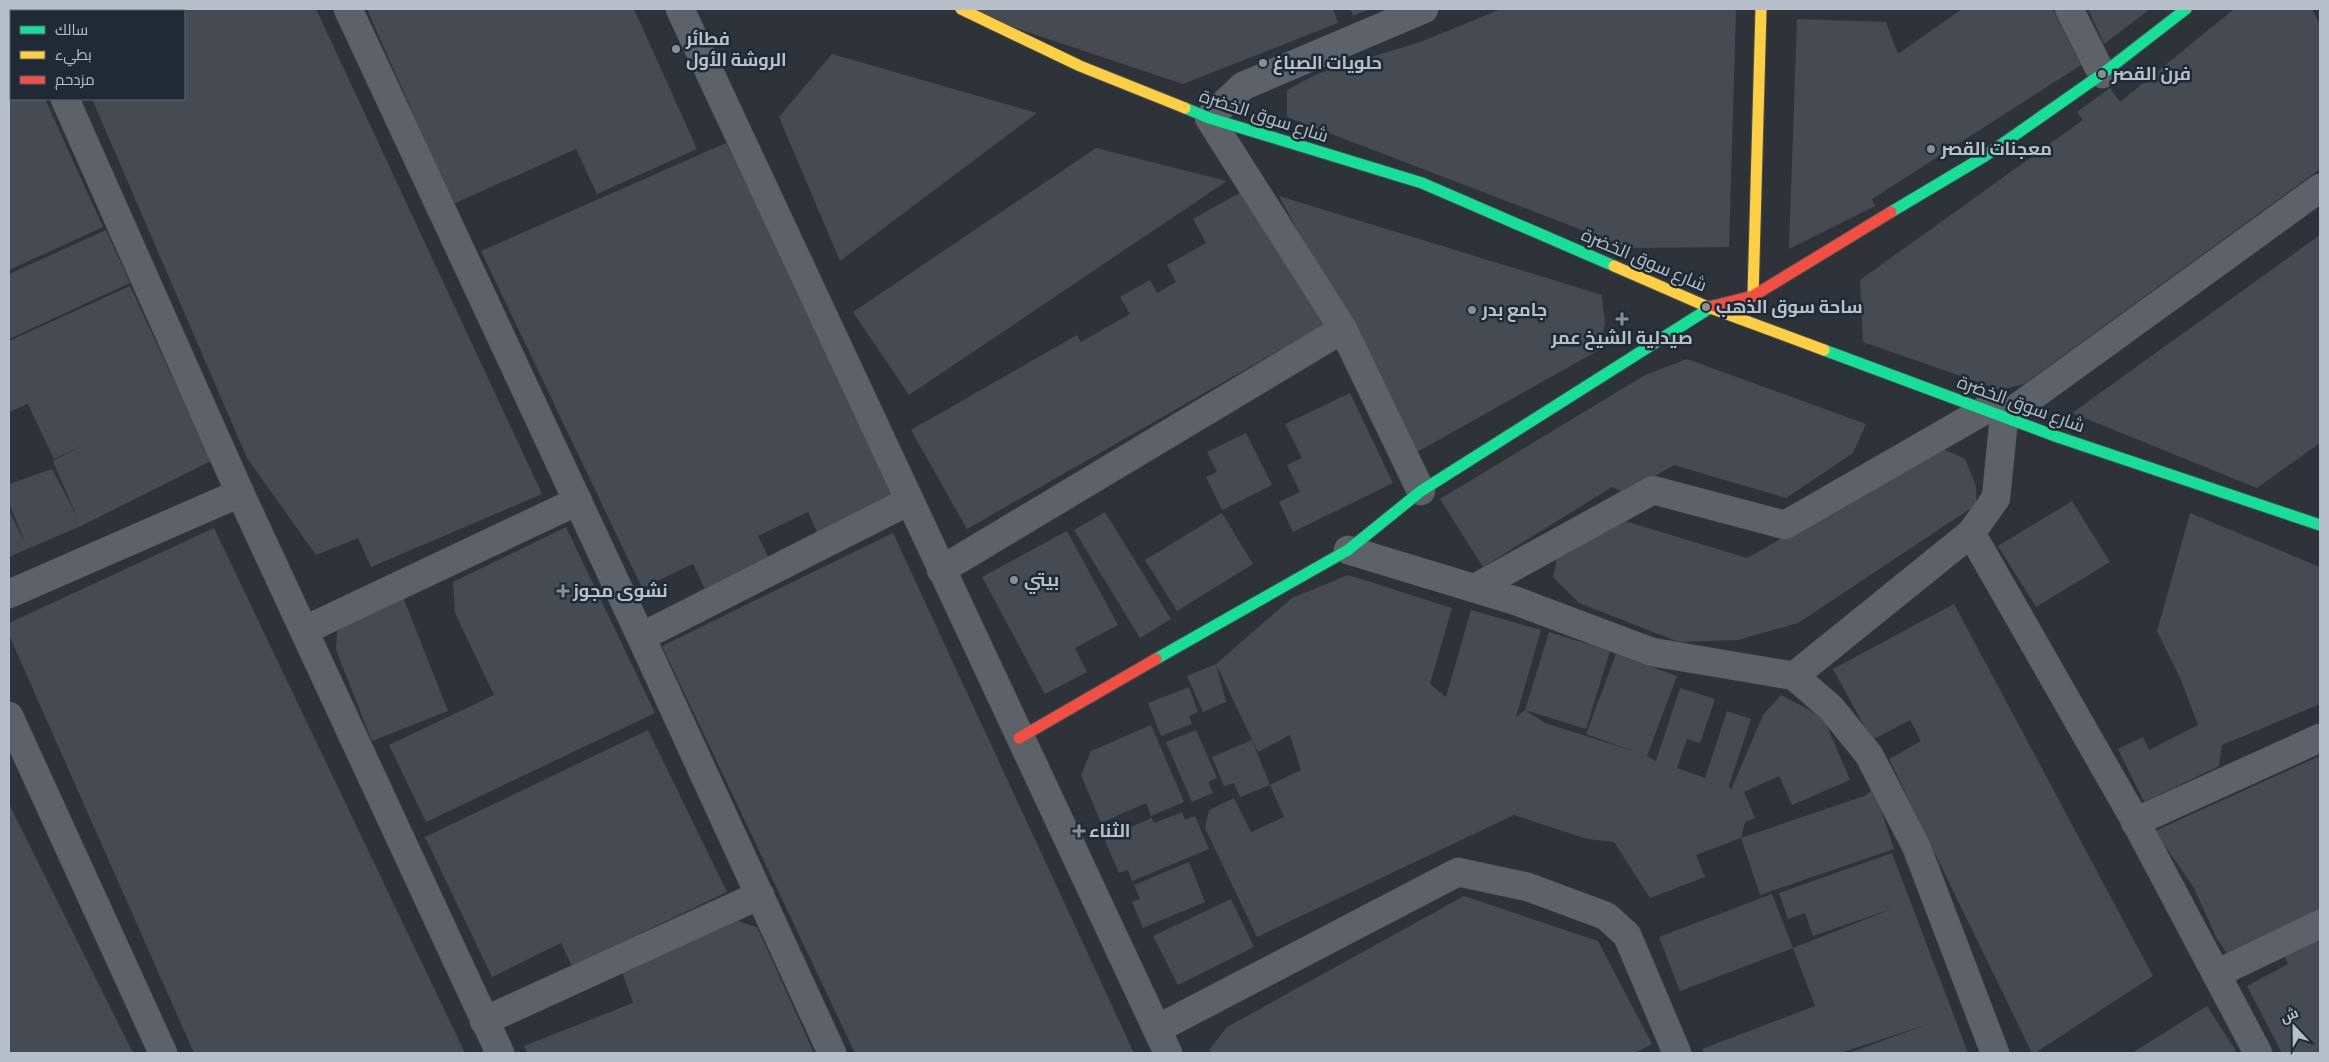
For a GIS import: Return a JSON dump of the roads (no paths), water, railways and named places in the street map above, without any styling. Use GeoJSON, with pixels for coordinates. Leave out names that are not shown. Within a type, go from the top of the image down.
{"type":"FeatureCollection","features":[{"type":"Feature","properties":{"kind":"street"},"geometry":{"type":"LineString","coordinates":[[348,9],[642,637],[832,1053]]}},
{"type":"Feature","properties":{"kind":"street"},"geometry":{"type":"LineString","coordinates":[[680,9],[1019,738],[1168,1053]]}},
{"type":"Feature","properties":{"kind":"street","name":"شارع سوق الخضرة"},"geometry":{"type":"LineString","coordinates":[[961,9],[1080,66],[1209,118],[1422,183],[1708,307],[1995,414],[2320,525]]}},
{"type":"Feature","properties":{"kind":"street"},"geometry":{"type":"LineString","coordinates":[[1421,491],[1343,329],[1209,118],[1243,86],[1424,9]]}},
{"type":"Feature","properties":{"kind":"street"},"geometry":{"type":"LineString","coordinates":[[1753,296],[1761,9]]}},
{"type":"Feature","properties":{"kind":"street"},"geometry":{"type":"LineString","coordinates":[[2069,9],[2102,74]]}},
{"type":"Feature","properties":{"kind":"street"},"geometry":{"type":"LineString","coordinates":[[1019,738],[1348,550],[1421,491],[1708,307],[1753,296],[1985,156],[2102,74],[2186,9]]}},
{"type":"Feature","properties":{"kind":"street"},"geometry":{"type":"LineString","coordinates":[[65,100],[240,492],[306,630],[500,1053]]}},
{"type":"Feature","properties":{"kind":"street"},"geometry":{"type":"LineString","coordinates":[[1475,588],[1653,490],[1784,525],[1995,414],[2320,188]]}},
{"type":"Feature","properties":{"kind":"street"},"geometry":{"type":"LineString","coordinates":[[941,570],[1343,329]]}},
{"type":"Feature","properties":{"kind":"street"},"geometry":{"type":"LineString","coordinates":[[1794,676],[1971,533],[1996,498],[1995,414]]}},
{"type":"Feature","properties":{"kind":"street"},"geometry":{"type":"LineString","coordinates":[[9,594],[240,492]]}},
{"type":"Feature","properties":{"kind":"street"},"geometry":{"type":"LineString","coordinates":[[306,630],[578,501]]}},
{"type":"Feature","properties":{"kind":"street"},"geometry":{"type":"LineString","coordinates":[[642,637],[909,501]]}},
{"type":"Feature","properties":{"kind":"street"},"geometry":{"type":"LineString","coordinates":[[1971,533],[2135,822],[2258,1053]]}},
{"type":"Feature","properties":{"kind":"street"},"geometry":{"type":"LineString","coordinates":[[1348,550],[1516,601],[1652,652],[1794,676],[1831,708],[1869,755],[1916,846],[1995,1053]]}},
{"type":"Feature","properties":{"kind":"street"},"geometry":{"type":"LineString","coordinates":[[9,716],[162,1053]]}},
{"type":"Feature","properties":{"kind":"street"},"geometry":{"type":"LineString","coordinates":[[2135,822],[2320,738]]}},
{"type":"Feature","properties":{"kind":"street"},"geometry":{"type":"LineString","coordinates":[[1157,1029],[1458,872],[1528,886],[1606,916],[1627,935],[1670,1050]]}},
{"type":"Feature","properties":{"kind":"street"},"geometry":{"type":"LineString","coordinates":[[484,1021],[760,895]]}},
{"type":"Feature","properties":{"kind":"street"},"geometry":{"type":"LineString","coordinates":[[2216,974],[2320,924]]}},
{"type":"Feature","properties":{"kind":"place","name":"فطائر الروشة الأول"},"geometry":{"type":"Point","coordinates":[676,49]}},
{"type":"Feature","properties":{"kind":"place","name":"حلويات الصباغ"},"geometry":{"type":"Point","coordinates":[1263,63]}},
{"type":"Feature","properties":{"kind":"place","name":"فرن القصر"},"geometry":{"type":"Point","coordinates":[2102,74]}},
{"type":"Feature","properties":{"kind":"place","name":"معجنات القصر"},"geometry":{"type":"Point","coordinates":[1931,149]}},
{"type":"Feature","properties":{"kind":"place","name":"ساحة سوق الذهب"},"geometry":{"type":"Point","coordinates":[1706,307]}},
{"type":"Feature","properties":{"kind":"place","name":"جامع بدر"},"geometry":{"type":"Point","coordinates":[1472,310]}},
{"type":"Feature","properties":{"kind":"place","name":"صيدلية الشيخ عمر"},"geometry":{"type":"Point","coordinates":[1622,319]}},
{"type":"Feature","properties":{"kind":"place","name":"بيتي"},"geometry":{"type":"Point","coordinates":[1014,580]}},
{"type":"Feature","properties":{"kind":"place","name":"نشوى مجوز"},"geometry":{"type":"Point","coordinates":[563,591]}},
{"type":"Feature","properties":{"kind":"place","name":"الثناء"},"geometry":{"type":"Point","coordinates":[1079,831]}}]}
